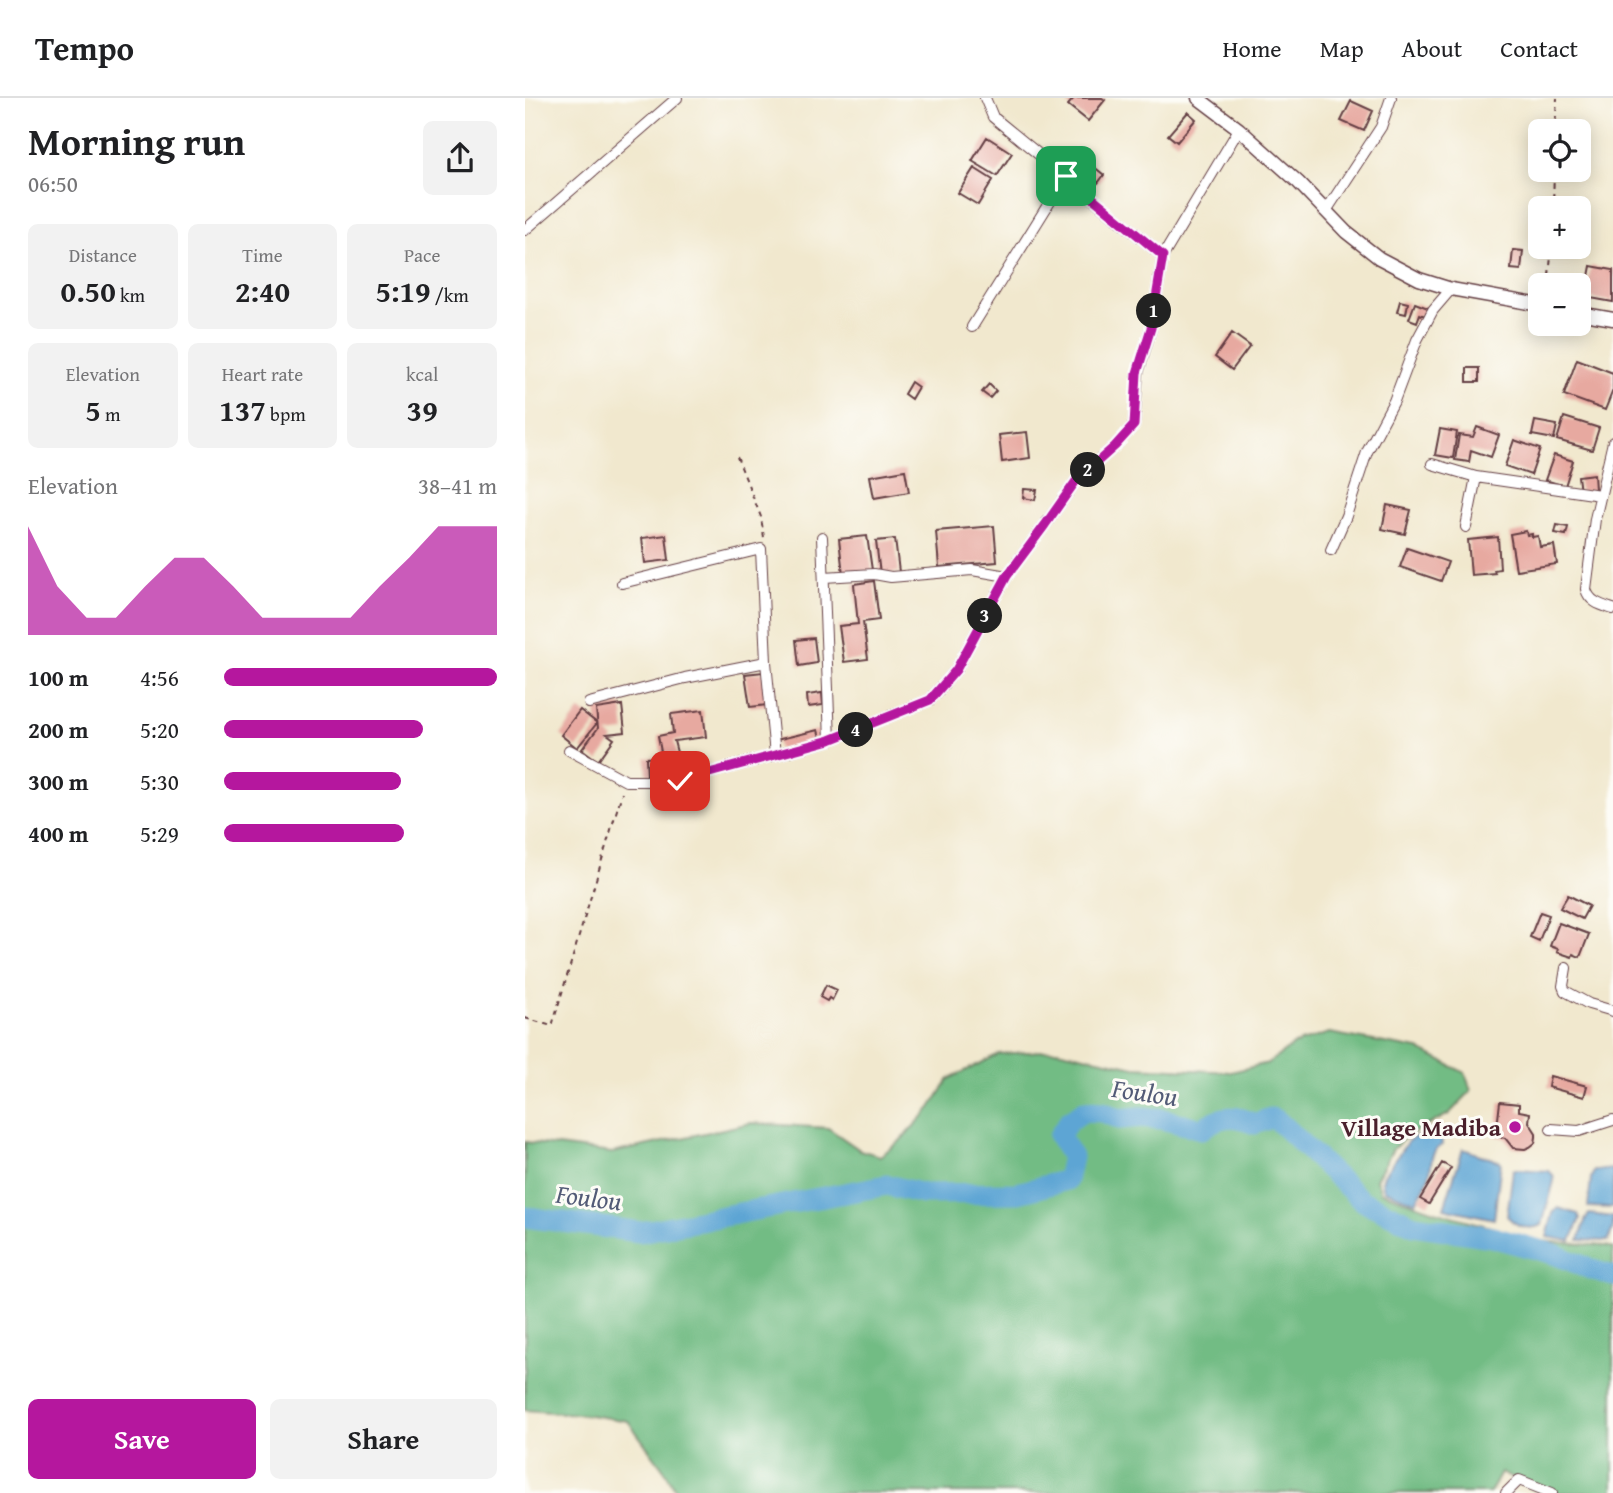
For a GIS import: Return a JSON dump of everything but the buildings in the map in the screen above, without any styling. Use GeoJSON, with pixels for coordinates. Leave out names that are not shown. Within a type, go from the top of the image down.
{"type":"FeatureCollection","features":[{"type":"Feature","properties":{"kind":"street"},"geometry":{"type":"LineString","coordinates":[[525,230],[677,98]]}},
{"type":"Feature","properties":{"kind":"street"},"geometry":{"type":"LineString","coordinates":[[985,98],[993,117],[1163,256]]}},
{"type":"Feature","properties":{"kind":"street"},"geometry":{"type":"LineString","coordinates":[[1198,98],[1239,129],[1298,182],[1346,232],[1380,258],[1419,279],[1451,289],[1528,303]]}},
{"type":"Feature","properties":{"kind":"street"},"geometry":{"type":"LineString","coordinates":[[1326,211],[1381,127],[1391,98]]}},
{"type":"Feature","properties":{"kind":"street"},"geometry":{"type":"LineString","coordinates":[[569,750],[626,781],[680,781],[830,740],[930,700],[956,670],[1007,576],[1076,481],[1134,425],[1137,373],[1151,328],[1163,256],[1239,129]]}},
{"type":"Feature","properties":{"kind":"street"},"geometry":{"type":"LineString","coordinates":[[972,327],[1066,176]]}},
{"type":"Feature","properties":{"kind":"street"},"geometry":{"type":"LineString","coordinates":[[1331,550],[1346,516],[1367,452],[1394,401],[1417,340],[1433,310],[1451,289]]}},
{"type":"Feature","properties":{"kind":"street"},"geometry":{"type":"LineString","coordinates":[[1591,315],[1613,319]]}},
{"type":"Feature","properties":{"kind":"street"},"geometry":{"type":"LineString","coordinates":[[1613,442],[1593,530],[1586,589],[1591,600],[1613,609]]}},
{"type":"Feature","properties":{"kind":"street"},"geometry":{"type":"LineString","coordinates":[[1432,464],[1476,477],[1600,495]]}},
{"type":"Feature","properties":{"kind":"street"},"geometry":{"type":"LineString","coordinates":[[1466,527],[1476,477]]}},
{"type":"Feature","properties":{"kind":"street"},"geometry":{"type":"LineString","coordinates":[[822,537],[830,740]]}},
{"type":"Feature","properties":{"kind":"street"},"geometry":{"type":"LineString","coordinates":[[621,583],[761,549],[766,662],[775,755]]}},
{"type":"Feature","properties":{"kind":"street"},"geometry":{"type":"LineString","coordinates":[[824,576],[874,574],[891,577],[972,570],[1007,576]]}},
{"type":"Feature","properties":{"kind":"street"},"geometry":{"type":"LineString","coordinates":[[589,703],[685,678],[766,662]]}},
{"type":"Feature","properties":{"kind":"street"},"geometry":{"type":"LineString","coordinates":[[1566,968],[1563,986],[1565,991],[1589,1004],[1613,1011]]}},
{"type":"Feature","properties":{"kind":"street"},"geometry":{"type":"LineString","coordinates":[[1551,1129],[1579,1131],[1613,1120]]}},
{"type":"Feature","properties":{"kind":"street"},"geometry":{"type":"LineString","coordinates":[[1506,1493],[1520,1480],[1552,1493]]}},
{"type":"Feature","properties":{"kind":"path"},"geometry":{"type":"LineString","coordinates":[[1556,119],[1557,98]]}},
{"type":"Feature","properties":{"kind":"path"},"geometry":{"type":"LineString","coordinates":[[737,457],[761,517],[764,535],[761,549]]}},
{"type":"Feature","properties":{"kind":"path"},"geometry":{"type":"LineString","coordinates":[[525,1018],[552,1026],[626,781]]}},
{"type":"Feature","properties":{"kind":"green space"},"geometry":{"type":"Polygon","coordinates":[[[1329,1033],[1418,1049],[1465,1073],[1471,1091],[1449,1114],[1406,1137],[1393,1149],[1376,1179],[1381,1192],[1435,1211],[1539,1241],[1613,1248],[1613,1493],[1542,1493],[1501,1473],[1490,1493],[677,1493],[667,1474],[628,1421],[525,1410],[525,1142],[612,1153],[751,1123],[828,1128],[860,1150],[880,1156],[899,1142],[931,1108],[949,1079],[999,1054],[1057,1050],[1135,1067],[1231,1072],[1268,1063],[1295,1044],[1329,1033]]]}},
{"type":"Feature","properties":{"kind":"water"},"geometry":{"type":"Polygon","coordinates":[[[1434,1128],[1441,1134],[1442,1145],[1433,1155],[1428,1179],[1416,1202],[1384,1190],[1384,1175],[1409,1140],[1434,1128]]]}},
{"type":"Feature","properties":{"kind":"water"},"geometry":{"type":"Polygon","coordinates":[[[1463,1149],[1501,1162],[1494,1219],[1444,1208],[1463,1149]]]}},
{"type":"Feature","properties":{"kind":"water"},"geometry":{"type":"Polygon","coordinates":[[[1613,1169],[1613,1208],[1588,1207],[1594,1171],[1613,1169]]]}},
{"type":"Feature","properties":{"kind":"water"},"geometry":{"type":"Polygon","coordinates":[[[1513,1170],[1549,1171],[1553,1175],[1554,1181],[1542,1225],[1523,1227],[1507,1216],[1513,1170]]]}},
{"type":"Feature","properties":{"kind":"water"},"geometry":{"type":"Polygon","coordinates":[[[1558,1208],[1578,1214],[1580,1219],[1571,1241],[1547,1237],[1553,1213],[1558,1208]]]}},
{"type":"Feature","properties":{"kind":"water"},"geometry":{"type":"Polygon","coordinates":[[[1589,1214],[1613,1217],[1613,1228],[1608,1241],[1579,1240],[1589,1214]]]}},
{"type":"Feature","properties":{"kind":"waterway","name":"Foulou"},"geometry":{"type":"LineString","coordinates":[[525,1217],[640,1232],[887,1185],[923,1194],[1018,1193],[1067,1180],[1072,1157],[1059,1136],[1069,1121],[1084,1111],[1103,1112],[1119,1119],[1162,1119],[1202,1129],[1220,1119],[1240,1118],[1254,1124],[1271,1118],[1277,1120],[1362,1201],[1414,1225],[1492,1237],[1554,1254],[1613,1276]]}},
{"type":"Feature","properties":{"kind":"place","name":"Village Madiba"},"geometry":{"type":"Point","coordinates":[1515,1127]}},
{"type":"Feature","properties":{"kind":"route"},"geometry":{"type":"LineString","coordinates":[[680,781],[830,740],[930,700],[956,670],[1007,576],[1076,481],[1134,425],[1137,373],[1151,328],[1163,256],[1066,176]]}}]}
